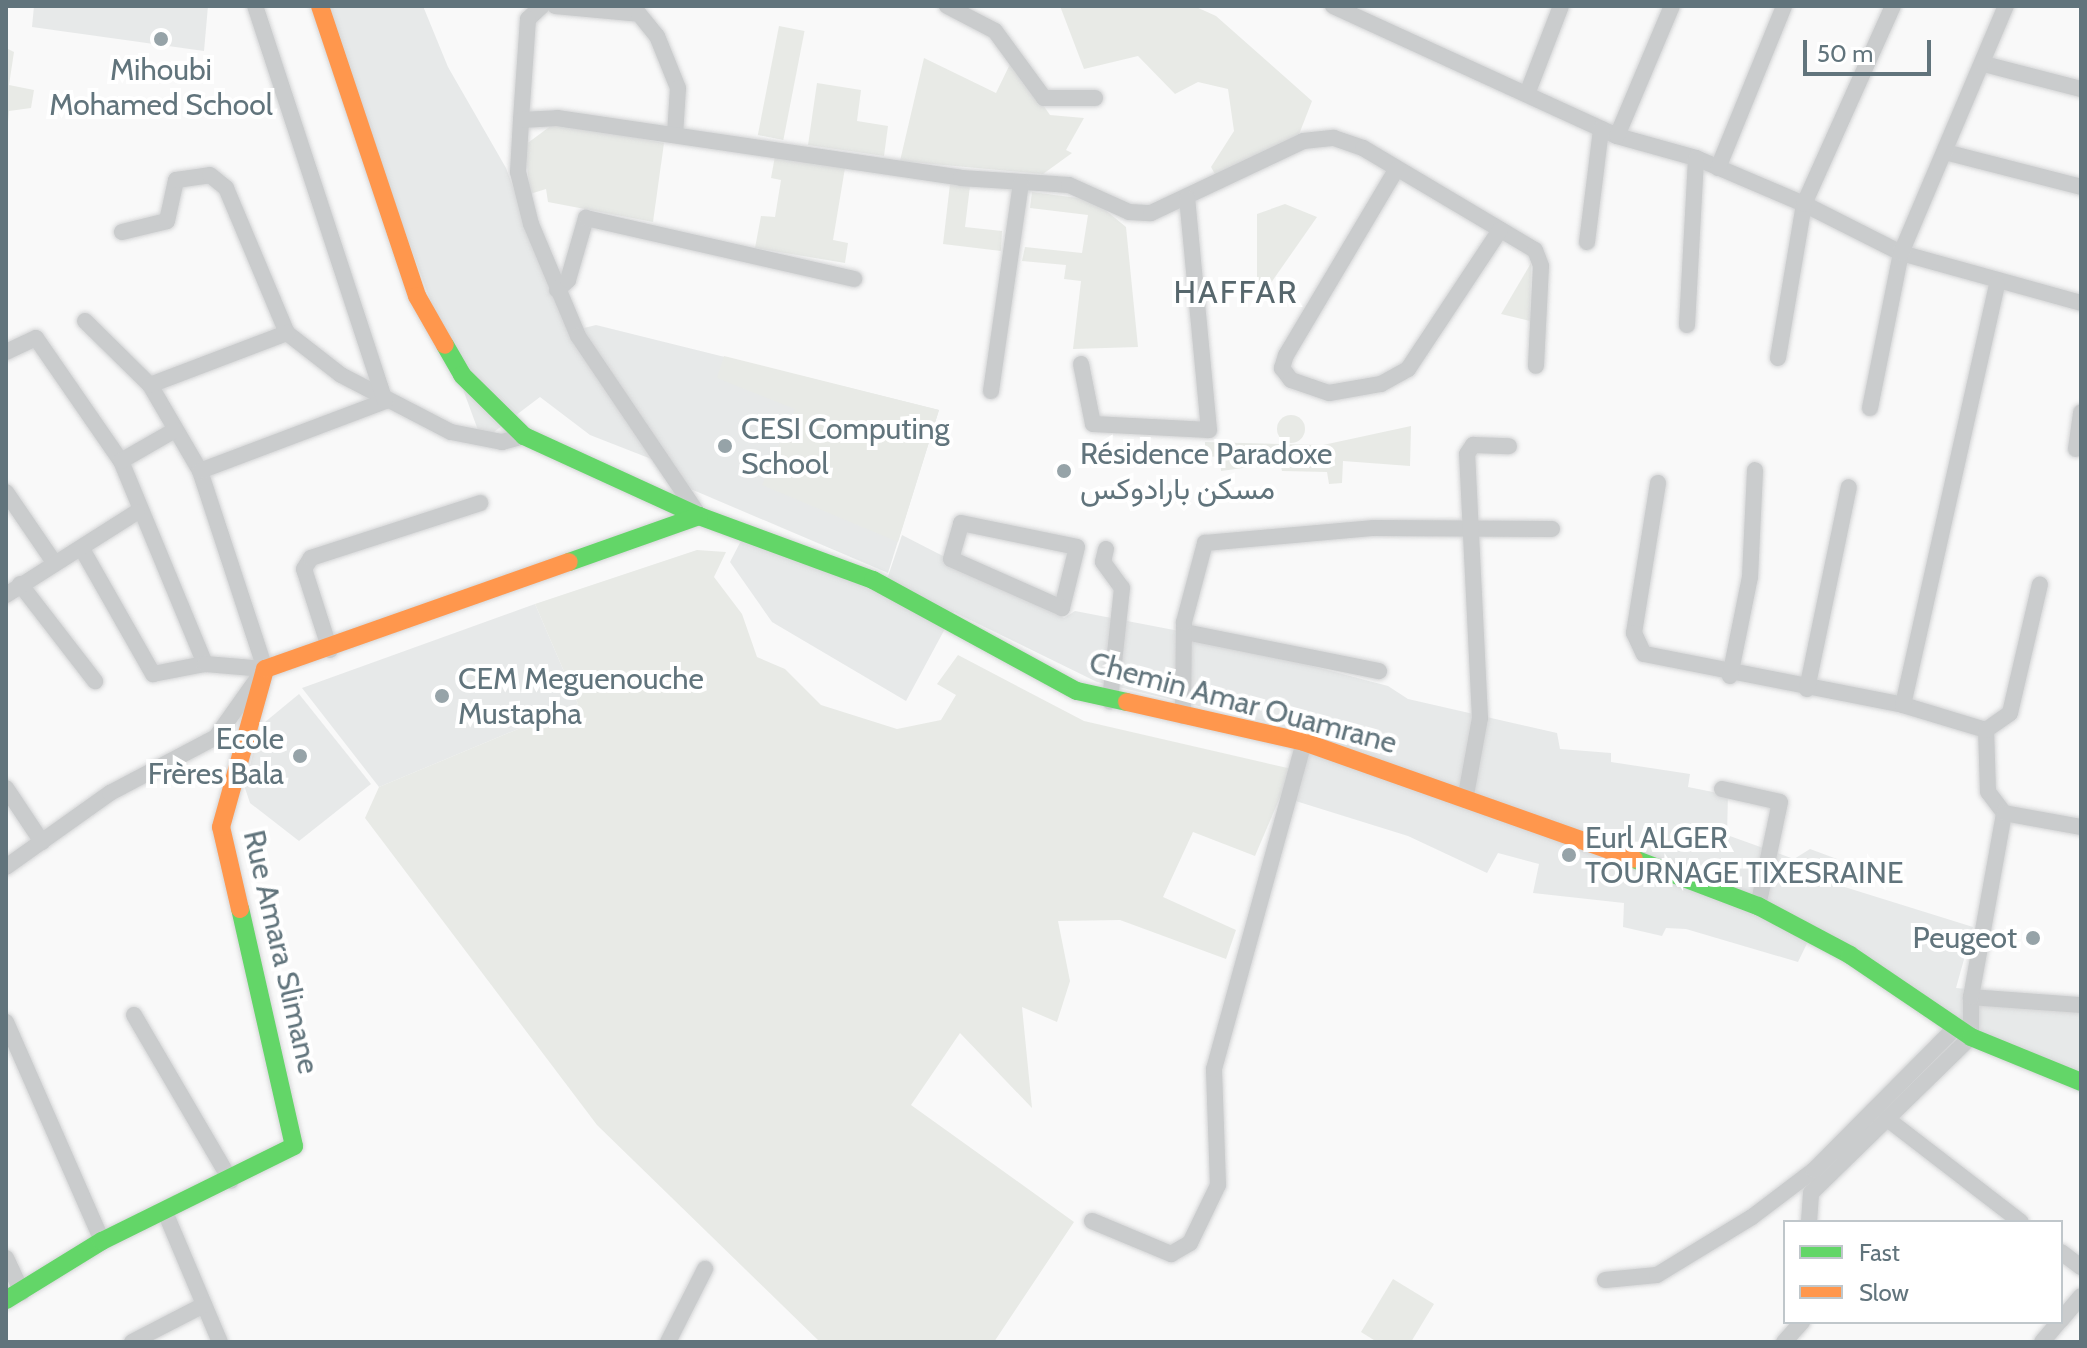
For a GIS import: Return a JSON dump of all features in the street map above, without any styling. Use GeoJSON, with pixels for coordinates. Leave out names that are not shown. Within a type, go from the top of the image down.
{"type":"FeatureCollection","features":[{"type":"Feature","properties":{"kind":"main road","name":"Chemin Amar Ouamrane"},"geometry":{"type":"LineString","coordinates":[[320,6],[417,296],[462,375],[524,436],[699,516],[873,580],[1110,701],[1304,742],[1466,795],[1758,906],[1850,955],[1963,1032],[2081,1082]]}},
{"type":"Feature","properties":{"kind":"main road"},"geometry":{"type":"LineString","coordinates":[[265,669],[330,650],[699,516]]}},
{"type":"Feature","properties":{"kind":"main road","name":"Rue Amara Slimane"},"geometry":{"type":"LineString","coordinates":[[14,1296],[102,1241],[231,1181],[294,1146],[276,1041],[221,827],[265,669]]}},
{"type":"Feature","properties":{"kind":"street"},"geometry":{"type":"LineString","coordinates":[[255,6],[385,401]]}},
{"type":"Feature","properties":{"kind":"street"},"geometry":{"type":"LineString","coordinates":[[542,6],[528,19],[521,120],[521,185],[557,290],[634,425],[699,516]]}},
{"type":"Feature","properties":{"kind":"street"},"geometry":{"type":"LineString","coordinates":[[555,6],[639,14],[657,36],[678,88],[675,135]]}},
{"type":"Feature","properties":{"kind":"street"},"geometry":{"type":"LineString","coordinates":[[947,6],[995,31],[1044,98],[1095,98]]}},
{"type":"Feature","properties":{"kind":"street"},"geometry":{"type":"LineString","coordinates":[[1333,6],[1609,132],[1696,158],[1804,204],[1901,253],[1997,284],[2081,303]]}},
{"type":"Feature","properties":{"kind":"street"},"geometry":{"type":"LineString","coordinates":[[1527,94],[1561,6]]}},
{"type":"Feature","properties":{"kind":"street"},"geometry":{"type":"LineString","coordinates":[[1587,242],[1609,132],[1672,6]]}},
{"type":"Feature","properties":{"kind":"street"},"geometry":{"type":"LineString","coordinates":[[1718,168],[1784,6]]}},
{"type":"Feature","properties":{"kind":"street"},"geometry":{"type":"LineString","coordinates":[[1778,358],[1804,204],[1893,6]]}},
{"type":"Feature","properties":{"kind":"street"},"geometry":{"type":"LineString","coordinates":[[1870,408],[1901,253],[1984,64],[2006,6]]}},
{"type":"Feature","properties":{"kind":"street"},"geometry":{"type":"LineString","coordinates":[[1984,64],[2081,89]]}},
{"type":"Feature","properties":{"kind":"street"},"geometry":{"type":"LineString","coordinates":[[521,120],[675,135],[1021,184],[1069,185],[1129,212],[1151,213],[1318,136],[1363,148],[1500,230],[1539,257],[1536,366]]}},
{"type":"Feature","properties":{"kind":"street"},"geometry":{"type":"LineString","coordinates":[[1945,152],[2081,187]]}},
{"type":"Feature","properties":{"kind":"street"},"geometry":{"type":"LineString","coordinates":[[1687,325],[1696,158]]}},
{"type":"Feature","properties":{"kind":"street"},"geometry":{"type":"LineString","coordinates":[[1396,170],[1286,355],[1282,368],[1291,380],[1329,393],[1381,384],[1408,369],[1500,230]]}},
{"type":"Feature","properties":{"kind":"street"},"geometry":{"type":"LineString","coordinates":[[122,232],[167,221],[176,180],[210,175],[226,188],[287,333],[385,401],[451,432],[502,442],[524,436]]}},
{"type":"Feature","properties":{"kind":"street"},"geometry":{"type":"LineString","coordinates":[[991,391],[1021,184]]}},
{"type":"Feature","properties":{"kind":"street"},"geometry":{"type":"LineString","coordinates":[[1081,364],[1093,424],[1209,430],[1187,199]]}},
{"type":"Feature","properties":{"kind":"street"},"geometry":{"type":"LineString","coordinates":[[557,290],[568,280],[586,218],[854,279]]}},
{"type":"Feature","properties":{"kind":"street"},"geometry":{"type":"LineString","coordinates":[[1903,705],[1997,284]]}},
{"type":"Feature","properties":{"kind":"street"},"geometry":{"type":"LineString","coordinates":[[85,321],[150,385],[200,471],[265,669]]}},
{"type":"Feature","properties":{"kind":"street"},"geometry":{"type":"LineString","coordinates":[[150,385],[287,333]]}},
{"type":"Feature","properties":{"kind":"street"},"geometry":{"type":"LineString","coordinates":[[6,352],[36,338],[121,461],[137,512],[205,664]]}},
{"type":"Feature","properties":{"kind":"street"},"geometry":{"type":"LineString","coordinates":[[200,471],[385,401]]}},
{"type":"Feature","properties":{"kind":"street"},"geometry":{"type":"LineString","coordinates":[[2076,449],[2081,412]]}},
{"type":"Feature","properties":{"kind":"street"},"geometry":{"type":"LineString","coordinates":[[121,461],[175,430]]}},
{"type":"Feature","properties":{"kind":"street"},"geometry":{"type":"LineString","coordinates":[[1466,795],[1480,718],[1467,531],[1467,454],[1473,445],[1509,446]]}},
{"type":"Feature","properties":{"kind":"street"},"geometry":{"type":"LineString","coordinates":[[1730,676],[1750,577],[1755,470]]}},
{"type":"Feature","properties":{"kind":"street"},"geometry":{"type":"LineString","coordinates":[[1658,483],[1634,633],[1644,654],[1730,676],[1903,705],[1986,730]]}},
{"type":"Feature","properties":{"kind":"street"},"geometry":{"type":"LineString","coordinates":[[1807,689],[1849,487]]}},
{"type":"Feature","properties":{"kind":"street"},"geometry":{"type":"LineString","coordinates":[[6,492],[53,561]]}},
{"type":"Feature","properties":{"kind":"street"},"geometry":{"type":"LineString","coordinates":[[330,650],[304,569],[311,558],[480,503]]}},
{"type":"Feature","properties":{"kind":"street"},"geometry":{"type":"LineString","coordinates":[[6,595],[53,561],[82,549],[137,512]]}},
{"type":"Feature","properties":{"kind":"street"},"geometry":{"type":"LineString","coordinates":[[961,523],[1077,547],[1056,611],[950,555],[961,523]]}},
{"type":"Feature","properties":{"kind":"street"},"geometry":{"type":"LineString","coordinates":[[1183,716],[1185,632],[1205,543],[1374,528],[1467,531],[1552,529]]}},
{"type":"Feature","properties":{"kind":"street"},"geometry":{"type":"LineString","coordinates":[[82,549],[153,674],[205,664],[265,669]]}},
{"type":"Feature","properties":{"kind":"street"},"geometry":{"type":"LineString","coordinates":[[1106,549],[1103,562],[1122,588],[1110,701]]}},
{"type":"Feature","properties":{"kind":"street"},"geometry":{"type":"LineString","coordinates":[[20,584],[95,681]]}},
{"type":"Feature","properties":{"kind":"street"},"geometry":{"type":"LineString","coordinates":[[1986,730],[2010,713],[2040,584]]}},
{"type":"Feature","properties":{"kind":"street"},"geometry":{"type":"LineString","coordinates":[[1185,632],[1379,671]]}},
{"type":"Feature","properties":{"kind":"street"},"geometry":{"type":"LineString","coordinates":[[6,867],[110,793],[216,737],[265,669]]}},
{"type":"Feature","properties":{"kind":"street"},"geometry":{"type":"LineString","coordinates":[[1986,730],[1988,792],[2004,813],[2081,827]]}},
{"type":"Feature","properties":{"kind":"street"},"geometry":{"type":"LineString","coordinates":[[1092,1221],[1171,1254],[1190,1243],[1218,1185],[1214,1069],[1304,742]]}},
{"type":"Feature","properties":{"kind":"street"},"geometry":{"type":"LineString","coordinates":[[6,788],[42,842]]}},
{"type":"Feature","properties":{"kind":"street"},"geometry":{"type":"LineString","coordinates":[[1722,789],[1780,802],[1758,906]]}},
{"type":"Feature","properties":{"kind":"street"},"geometry":{"type":"LineString","coordinates":[[1809,1220],[1811,1193],[1886,1118],[1963,1032],[2004,813]]}},
{"type":"Feature","properties":{"kind":"street"},"geometry":{"type":"LineString","coordinates":[[1971,997],[2081,1005]]}},
{"type":"Feature","properties":{"kind":"street"},"geometry":{"type":"LineString","coordinates":[[134,1015],[231,1181]]}},
{"type":"Feature","properties":{"kind":"street"},"geometry":{"type":"LineString","coordinates":[[6,1022],[102,1241]]}},
{"type":"Feature","properties":{"kind":"street"},"geometry":{"type":"LineString","coordinates":[[1605,1280],[1657,1275],[1752,1217],[1814,1170],[1963,1032]]}},
{"type":"Feature","properties":{"kind":"street"},"geometry":{"type":"LineString","coordinates":[[1886,1118],[2018,1220]]}},
{"type":"Feature","properties":{"kind":"street"},"geometry":{"type":"LineString","coordinates":[[165,1212],[220,1342]]}},
{"type":"Feature","properties":{"kind":"street"},"geometry":{"type":"LineString","coordinates":[[2063,1254],[2081,1267]]}},
{"type":"Feature","properties":{"kind":"street"},"geometry":{"type":"LineString","coordinates":[[6,1258],[14,1296]]}},
{"type":"Feature","properties":{"kind":"street"},"geometry":{"type":"LineString","coordinates":[[668,1342],[705,1269]]}},
{"type":"Feature","properties":{"kind":"street"},"geometry":{"type":"LineString","coordinates":[[2063,1317],[2081,1296]]}},
{"type":"Feature","properties":{"kind":"street"},"geometry":{"type":"LineString","coordinates":[[132,1342],[204,1305]]}},
{"type":"Feature","properties":{"kind":"street"},"geometry":{"type":"LineString","coordinates":[[1784,1342],[1800,1324]]}},
{"type":"Feature","properties":{"kind":"street"},"geometry":{"type":"LineString","coordinates":[[2042,1342],[2057,1324]]}},
{"type":"Feature","properties":{"kind":"shaded area","name":"Mihoubi Mohamed School"},"geometry":{"type":"Polygon","coordinates":[[[34,6],[208,6],[204,51],[32,27],[34,6]]]}},
{"type":"Feature","properties":{"kind":"shaded area"},"geometry":{"type":"Polygon","coordinates":[[[322,6],[423,6],[448,67],[506,168],[550,285],[584,328],[596,325],[939,410],[888,573],[686,487],[659,462],[590,435],[540,397],[482,441],[322,6]]]}},
{"type":"Feature","properties":{"kind":"shaded area"},"geometry":{"type":"Polygon","coordinates":[[[1060,6],[1194,6],[1216,16],[1312,101],[1298,137],[1217,178],[1211,167],[1234,131],[1228,89],[1198,82],[1175,94],[1138,56],[1084,69],[1060,6]]]}},
{"type":"Feature","properties":{"kind":"shaded area"},"geometry":{"type":"Polygon","coordinates":[[[779,26],[805,31],[783,140],[758,135],[779,26]]]}},
{"type":"Feature","properties":{"kind":"shaded area"},"geometry":{"type":"Polygon","coordinates":[[[6,48],[14,52],[9,85],[34,90],[31,108],[9,111],[6,144],[6,48]]]}},
{"type":"Feature","properties":{"kind":"shaded area"},"geometry":{"type":"Polygon","coordinates":[[[924,58],[996,93],[1012,60],[1050,115],[1084,118],[1066,150],[1072,153],[1043,174],[900,161],[924,58]]]}},
{"type":"Feature","properties":{"kind":"shaded area"},"geometry":{"type":"Polygon","coordinates":[[[817,83],[861,90],[857,121],[888,126],[884,156],[808,145],[817,83]]]}},
{"type":"Feature","properties":{"kind":"shaded area"},"geometry":{"type":"Polygon","coordinates":[[[556,122],[664,143],[653,222],[548,202],[546,189],[530,194],[525,145],[556,122]]]}},
{"type":"Feature","properties":{"kind":"shaded area"},"geometry":{"type":"Polygon","coordinates":[[[775,156],[845,168],[833,240],[848,243],[845,263],[755,248],[761,216],[775,217],[781,180],[771,178],[775,156]]]}},
{"type":"Feature","properties":{"kind":"shaded area"},"geometry":{"type":"Polygon","coordinates":[[[950,184],[970,186],[965,227],[1002,231],[1001,251],[943,244],[950,184]]]}},
{"type":"Feature","properties":{"kind":"shaded area"},"geometry":{"type":"Polygon","coordinates":[[[1032,192],[1093,200],[1126,227],[1138,347],[1073,349],[1081,281],[1064,279],[1066,265],[1022,261],[1025,247],[1082,253],[1088,215],[1030,208],[1032,192]]]}},
{"type":"Feature","properties":{"kind":"shaded area"},"geometry":{"type":"Polygon","coordinates":[[[1285,204],[1317,217],[1257,303],[1257,214],[1285,204]]]}},
{"type":"Feature","properties":{"kind":"shaded area"},"geometry":{"type":"Polygon","coordinates":[[[1531,263],[1530,321],[1501,314],[1531,263]]]}},
{"type":"Feature","properties":{"kind":"shaded area"},"geometry":{"type":"Polygon","coordinates":[[[724,356],[939,410],[898,542],[762,485],[795,409],[717,378],[724,356]]]}},
{"type":"Feature","properties":{"kind":"shaded area"},"geometry":{"type":"Polygon","coordinates":[[[1291,415],[1301,419],[1305,429],[1301,439],[1291,443],[1281,439],[1277,429],[1281,419],[1291,415]]]}},
{"type":"Feature","properties":{"kind":"shaded area"},"geometry":{"type":"Polygon","coordinates":[[[1411,426],[1410,466],[1343,461],[1342,483],[1329,484],[1327,472],[1282,471],[1280,463],[1221,471],[1220,457],[1205,456],[1205,442],[1323,445],[1411,426]]]}},
{"type":"Feature","properties":{"kind":"shaded area"},"geometry":{"type":"Polygon","coordinates":[[[744,535],[882,594],[902,535],[1064,618],[1075,611],[1174,630],[1388,686],[1408,699],[1557,733],[1560,749],[1611,753],[1611,762],[1690,774],[1688,787],[1728,795],[1727,835],[1794,859],[1810,849],[1837,859],[1835,884],[1973,927],[1956,988],[2081,998],[2081,1075],[1974,1032],[1815,927],[1798,962],[1686,929],[1666,928],[1662,936],[1623,927],[1624,903],[1533,893],[1539,864],[1498,853],[1487,873],[1408,836],[1286,798],[1309,732],[1097,682],[954,612],[906,701],[772,622],[730,562],[744,535]]]}},
{"type":"Feature","properties":{"kind":"shaded area"},"geometry":{"type":"Polygon","coordinates":[[[697,550],[726,552],[714,577],[742,614],[757,657],[785,669],[821,705],[897,729],[941,720],[956,695],[937,684],[958,655],[1084,721],[1292,769],[1255,856],[1193,832],[1163,897],[1236,930],[1226,959],[1120,920],[1058,921],[1070,981],[1057,1022],[1022,1007],[1032,1108],[960,1033],[911,1105],[1074,1222],[994,1342],[820,1342],[597,1125],[365,818],[379,787],[578,704],[535,604],[697,550]]]}},
{"type":"Feature","properties":{"kind":"shaded area","name":"CEM Meguenouche Mustapha"},"geometry":{"type":"Polygon","coordinates":[[[535,604],[578,704],[379,787],[302,688],[535,604]]]}},
{"type":"Feature","properties":{"kind":"shaded area","name":"Ecole Frères Bala"},"geometry":{"type":"Polygon","coordinates":[[[299,694],[371,784],[299,841],[250,803],[245,788],[259,727],[299,694]]]}},
{"type":"Feature","properties":{"kind":"shaded area"},"geometry":{"type":"Polygon","coordinates":[[[1393,1279],[1434,1304],[1411,1342],[1377,1342],[1361,1332],[1393,1279]]]}},
{"type":"Feature","properties":{"kind":"traffic: fast"},"geometry":{"type":"LineString","coordinates":[[445,345],[462,375],[524,436],[699,516],[873,580],[1077,691],[1127,702]]}},
{"type":"Feature","properties":{"kind":"traffic: fast"},"geometry":{"type":"LineString","coordinates":[[569,562],[699,516]]}},
{"type":"Feature","properties":{"kind":"traffic: fast"},"geometry":{"type":"LineString","coordinates":[[1634,859],[1758,906],[1850,955],[1971,1037],[2081,1082]]}},
{"type":"Feature","properties":{"kind":"traffic: fast"},"geometry":{"type":"LineString","coordinates":[[6,1300],[102,1241],[294,1146],[240,909]]}},
{"type":"Feature","properties":{"kind":"traffic: slow"},"geometry":{"type":"LineString","coordinates":[[320,6],[417,296],[445,345]]}},
{"type":"Feature","properties":{"kind":"traffic: slow"},"geometry":{"type":"LineString","coordinates":[[240,909],[221,827],[265,669],[569,562]]}},
{"type":"Feature","properties":{"kind":"traffic: slow"},"geometry":{"type":"LineString","coordinates":[[1127,702],[1304,742],[1634,859]]}},
{"type":"Feature","properties":{"kind":"place","name":"Mihoubi Mohamed School"},"geometry":{"type":"Point","coordinates":[161,39]}},
{"type":"Feature","properties":{"kind":"place","name":"CESI Computing School"},"geometry":{"type":"Point","coordinates":[725,446]}},
{"type":"Feature","properties":{"kind":"place","name":"Résidence Paradoxe مسكن بارادوكس"},"geometry":{"type":"Point","coordinates":[1064,471]}},
{"type":"Feature","properties":{"kind":"place","name":"CEM Meguenouche Mustapha"},"geometry":{"type":"Point","coordinates":[442,696]}},
{"type":"Feature","properties":{"kind":"place","name":"Ecole Frères Bala"},"geometry":{"type":"Point","coordinates":[300,756]}},
{"type":"Feature","properties":{"kind":"place","name":"Eurl ALGER TOURNAGE TIXESRAINE"},"geometry":{"type":"Point","coordinates":[1569,855]}},
{"type":"Feature","properties":{"kind":"place","name":"Peugeot"},"geometry":{"type":"Point","coordinates":[2033,938]}},
{"type":"Feature","properties":{"kind":"district","name":"HAFFAR"},"geometry":{"type":"Point","coordinates":[1236,292]}}]}
